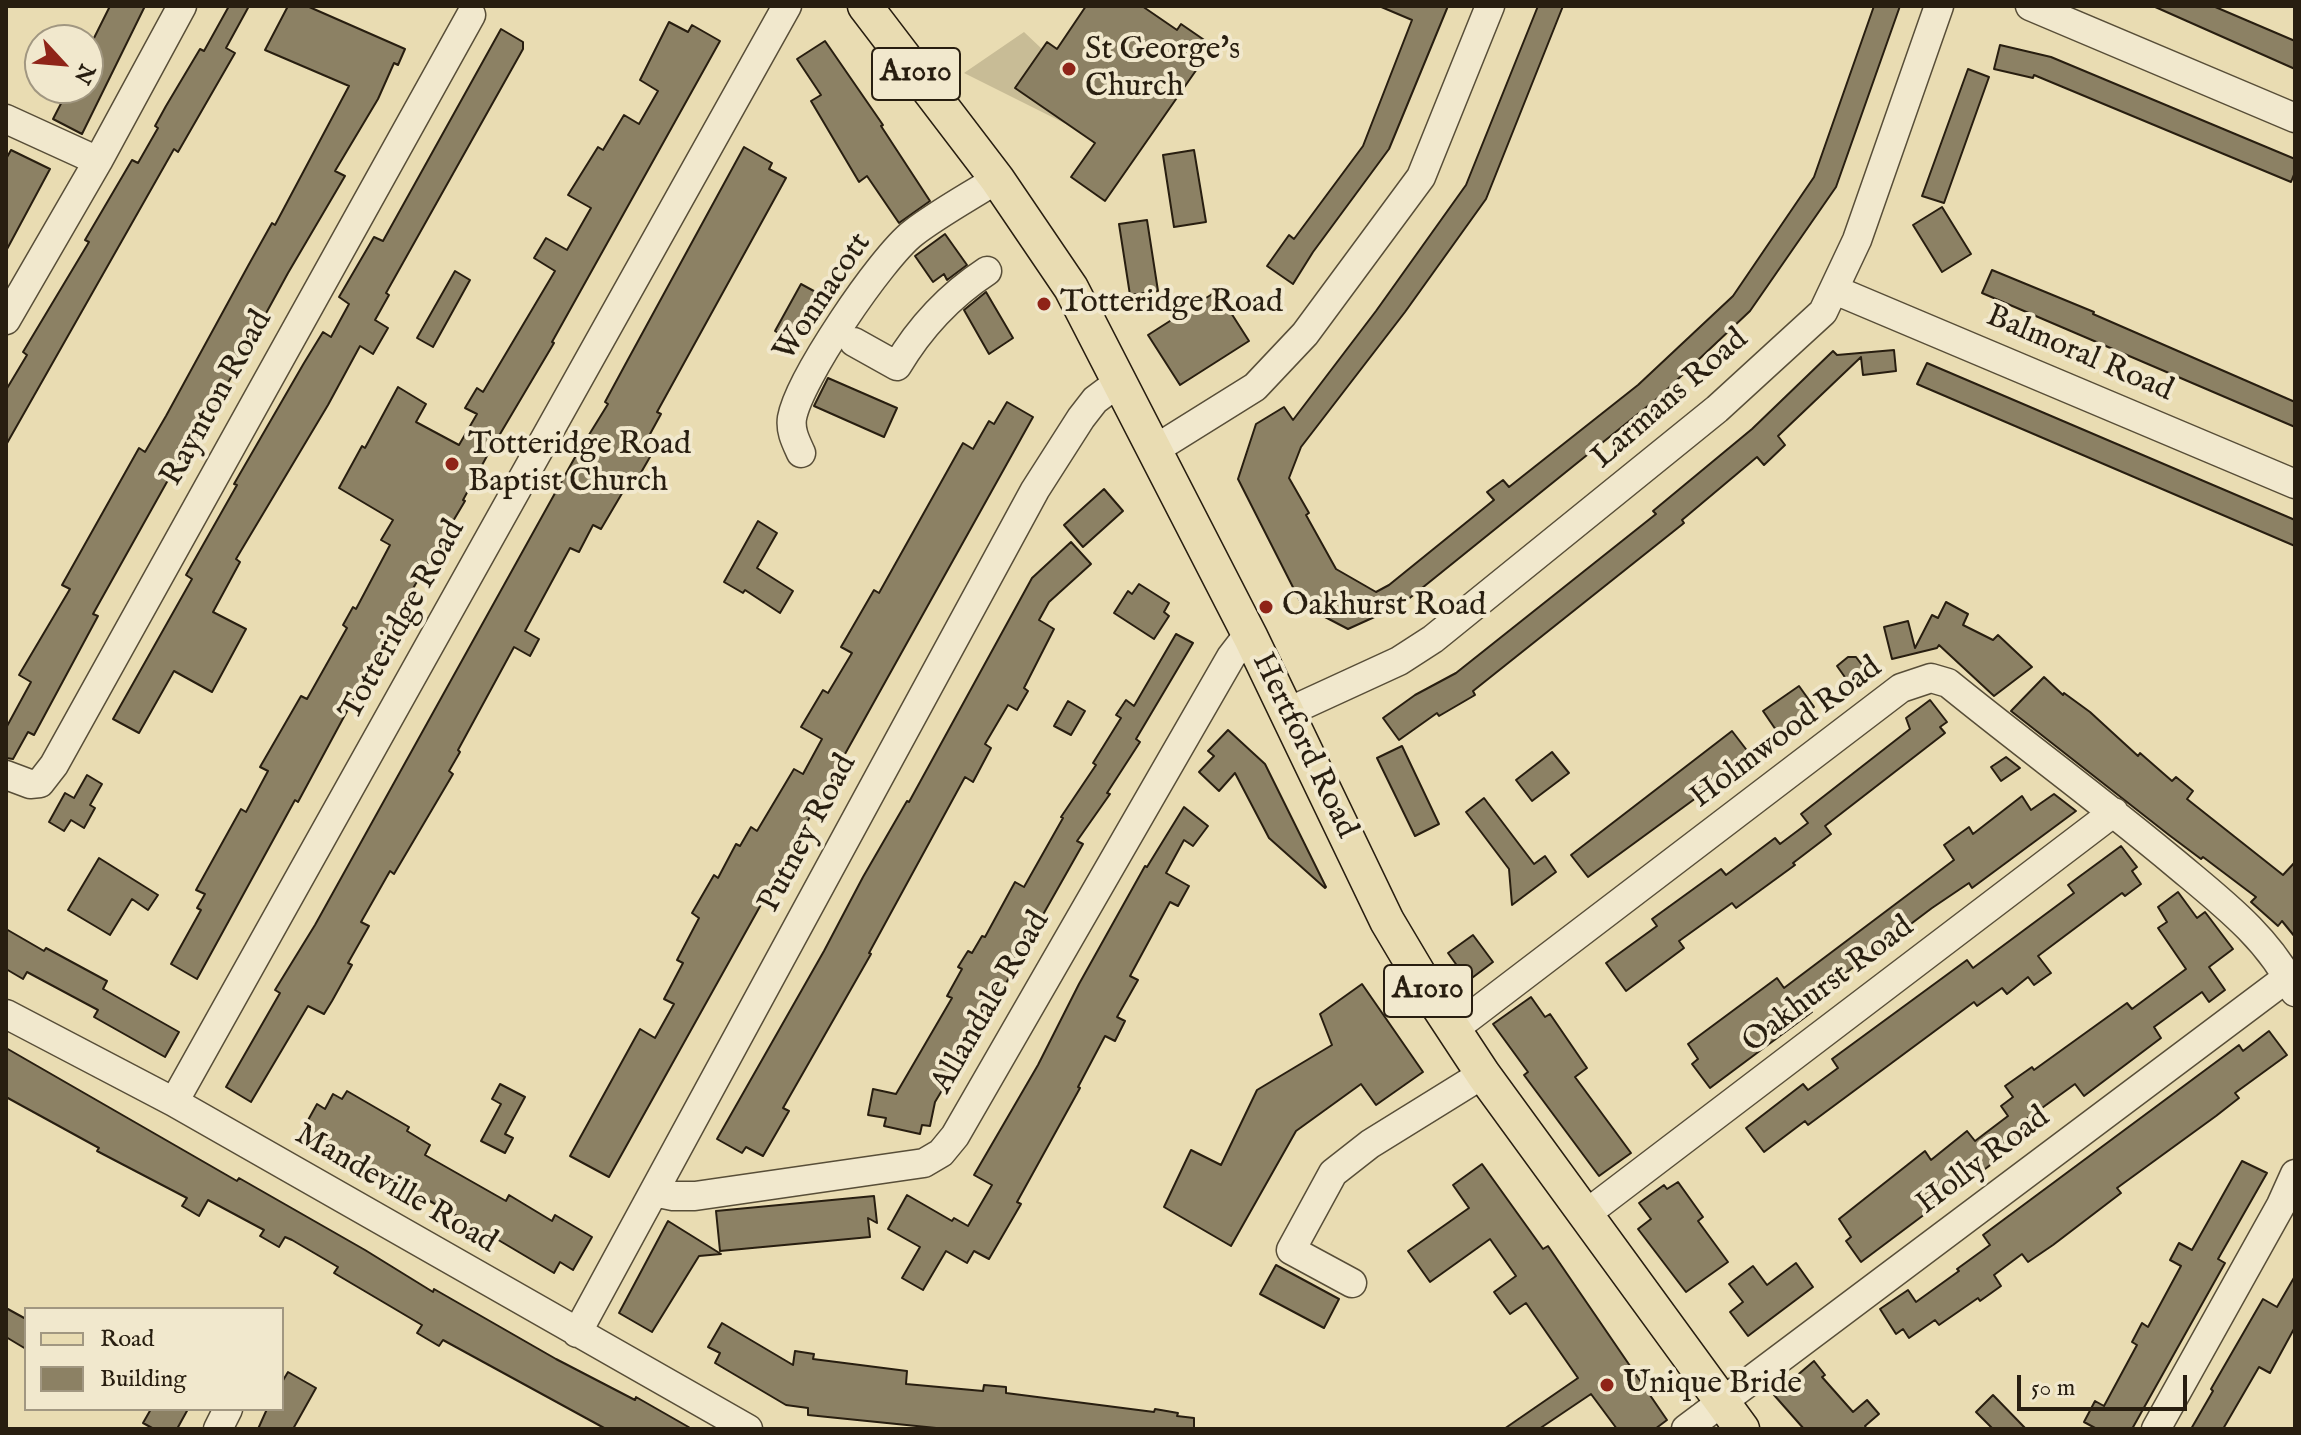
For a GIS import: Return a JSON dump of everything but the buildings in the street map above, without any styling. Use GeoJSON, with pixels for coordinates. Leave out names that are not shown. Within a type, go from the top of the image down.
{"type":"FeatureCollection","features":[{"type":"Feature","properties":{"kind":"main road","name":"Hertford Road"},"geometry":{"type":"LineString","coordinates":[[865,6],[997,179],[1066,280],[1251,638],[1387,921],[1483,1074],[1742,1429]]}},
{"type":"Feature","properties":{"kind":"street"},"geometry":{"type":"LineString","coordinates":[[6,320],[98,161],[182,6]]}},
{"type":"Feature","properties":{"kind":"street","name":"Totteridge Road"},"geometry":{"type":"LineString","coordinates":[[174,1102],[787,6]]}},
{"type":"Feature","properties":{"kind":"street"},"geometry":{"type":"LineString","coordinates":[[1154,450],[1255,387],[1305,334],[1421,177],[1490,6]]}},
{"type":"Feature","properties":{"kind":"street","name":"Larmans Road"},"geometry":{"type":"LineString","coordinates":[[1288,712],[1399,661],[1433,639],[1717,409],[1823,312],[1857,240],[1939,6]]}},
{"type":"Feature","properties":{"kind":"street"},"geometry":{"type":"LineString","coordinates":[[2030,6],[2295,118]]}},
{"type":"Feature","properties":{"kind":"street","name":"Raynton Road"},"geometry":{"type":"LineString","coordinates":[[6,775],[30,784],[40,783],[54,765],[471,15]]}},
{"type":"Feature","properties":{"kind":"street"},"geometry":{"type":"LineString","coordinates":[[6,119],[98,161]]}},
{"type":"Feature","properties":{"kind":"street","name":"Wonnacott"},"geometry":{"type":"LineString","coordinates":[[801,453],[793,435],[792,420],[797,401],[816,365],[877,270],[912,233],[997,179]]}},
{"type":"Feature","properties":{"kind":"street"},"geometry":{"type":"LineString","coordinates":[[854,342],[897,366],[911,342],[938,310],[987,271]]}},
{"type":"Feature","properties":{"kind":"street","name":"Balmoral Road"},"geometry":{"type":"LineString","coordinates":[[1835,290],[2295,484]]}},
{"type":"Feature","properties":{"kind":"street","name":"Putney Road"},"geometry":{"type":"LineString","coordinates":[[577,1333],[1035,490],[1095,400],[1119,382]]}},
{"type":"Feature","properties":{"kind":"street","name":"Allandale Road"},"geometry":{"type":"LineString","coordinates":[[654,1192],[673,1196],[710,1194],[924,1163],[941,1153],[955,1136],[1231,657],[1241,644],[1251,638]]}},
{"type":"Feature","properties":{"kind":"street","name":"Holmwood Road"},"geometry":{"type":"LineString","coordinates":[[1454,1029],[1901,688],[1931,678],[1948,683],[2114,812],[2253,933],[2291,984]]}},
{"type":"Feature","properties":{"kind":"street","name":"Oakhurst Road"},"geometry":{"type":"LineString","coordinates":[[1586,1214],[2114,812]]}},
{"type":"Feature","properties":{"kind":"street","name":"Holly Road"},"geometry":{"type":"LineString","coordinates":[[1721,1403],[2291,984]]}},
{"type":"Feature","properties":{"kind":"street","name":"Mandeville Road"},"geometry":{"type":"LineString","coordinates":[[6,1014],[174,1102],[748,1429]]}},
{"type":"Feature","properties":{"kind":"street"},"geometry":{"type":"LineString","coordinates":[[1352,1283],[1291,1250],[1333,1173],[1370,1144],[1483,1074]]}},
{"type":"Feature","properties":{"kind":"street"},"geometry":{"type":"LineString","coordinates":[[2156,1429],[2281,1205],[2295,1174]]}},
{"type":"Feature","properties":{"kind":"street"},"geometry":{"type":"LineString","coordinates":[[1686,1429],[1721,1403]]}},
{"type":"Feature","properties":{"kind":"street"},"geometry":{"type":"LineString","coordinates":[[218,1429],[227,1411]]}},
{"type":"Feature","properties":{"kind":"shaded area"},"geometry":{"type":"Polygon","coordinates":[[[1024,32],[1042,49],[1015,88],[1070,126],[964,73],[1024,32]]]}},
{"type":"Feature","properties":{"kind":"place","name":"St George's Church"},"geometry":{"type":"Point","coordinates":[1069,69]}},
{"type":"Feature","properties":{"kind":"place","name":"Totteridge Road"},"geometry":{"type":"Point","coordinates":[1044,304]}},
{"type":"Feature","properties":{"kind":"place","name":"Totteridge Road Baptist Church"},"geometry":{"type":"Point","coordinates":[452,464]}},
{"type":"Feature","properties":{"kind":"place","name":"Oakhurst Road"},"geometry":{"type":"Point","coordinates":[1266,607]}},
{"type":"Feature","properties":{"kind":"place","name":"Unique Bride"},"geometry":{"type":"Point","coordinates":[1607,1385]}}]}
